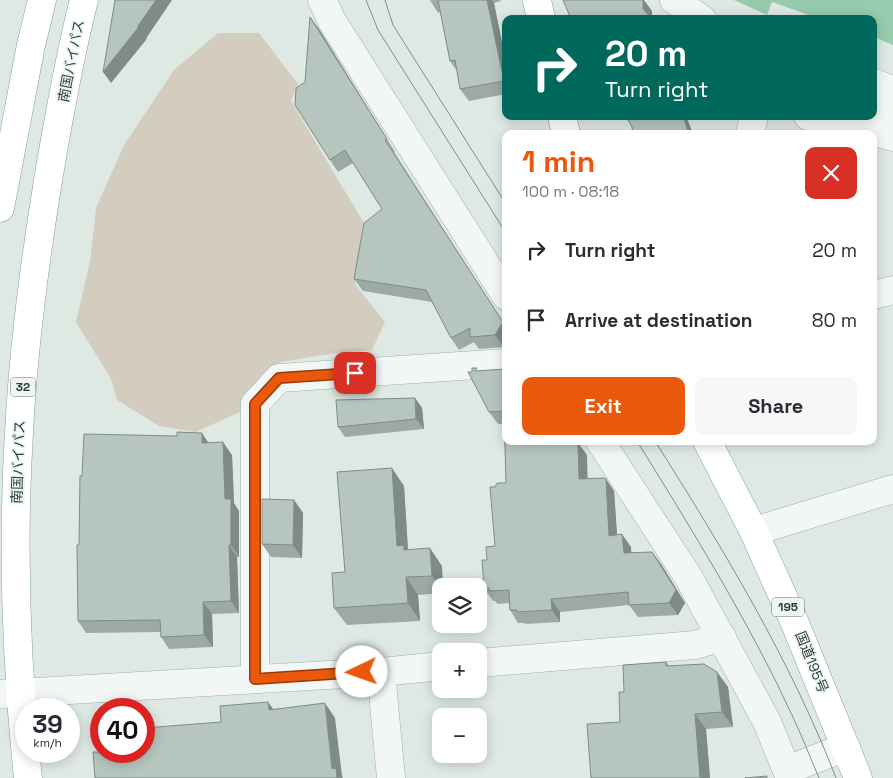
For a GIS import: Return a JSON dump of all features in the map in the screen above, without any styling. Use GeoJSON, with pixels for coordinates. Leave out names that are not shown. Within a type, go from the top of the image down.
{"type":"FeatureCollection","features":[{"type":"Feature","properties":{"kind":"highway"},"geometry":{"type":"LineString","coordinates":[[0,208],[31,45],[42,0]]}},
{"type":"Feature","properties":{"kind":"highway","name":"南国バイパス"},"geometry":{"type":"LineString","coordinates":[[28,778],[10,694],[17,620],[16,525],[19,432],[27,336],[39,234],[72,45],[84,0]]}},
{"type":"Feature","properties":{"kind":"highway"},"geometry":{"type":"LineString","coordinates":[[537,0],[540,15]]}},
{"type":"Feature","properties":{"kind":"highway","name":"国道195号"},"geometry":{"type":"LineString","coordinates":[[709,445],[754,532],[794,621],[858,778]]}},
{"type":"Feature","properties":{"kind":"street"},"geometry":{"type":"LineString","coordinates":[[322,0],[332,20],[502,290]]}},
{"type":"Feature","properties":{"kind":"street"},"geometry":{"type":"LineString","coordinates":[[674,0],[696,15]]}},
{"type":"Feature","properties":{"kind":"street"},"geometry":{"type":"LineString","coordinates":[[877,84],[893,90]]}},
{"type":"Feature","properties":{"kind":"street"},"geometry":{"type":"LineString","coordinates":[[877,106],[893,114]]}},
{"type":"Feature","properties":{"kind":"street"},"geometry":{"type":"LineString","coordinates":[[824,120],[865,130]]}},
{"type":"Feature","properties":{"kind":"street"},"geometry":{"type":"LineString","coordinates":[[877,133],[893,137]]}},
{"type":"Feature","properties":{"kind":"street"},"geometry":{"type":"LineString","coordinates":[[877,294],[893,290]]}},
{"type":"Feature","properties":{"kind":"street"},"geometry":{"type":"LineString","coordinates":[[255,679],[255,404],[279,378],[502,363]]}},
{"type":"Feature","properties":{"kind":"street"},"geometry":{"type":"LineString","coordinates":[[603,445],[689,578],[767,722],[788,774],[846,747]]}},
{"type":"Feature","properties":{"kind":"street"},"geometry":{"type":"LineString","coordinates":[[754,532],[893,490]]}},
{"type":"Feature","properties":{"kind":"street"},"geometry":{"type":"LineString","coordinates":[[487,662],[694,645],[722,637]]}},
{"type":"Feature","properties":{"kind":"street"},"geometry":{"type":"LineString","coordinates":[[10,694],[381,672],[432,667]]}},
{"type":"Feature","properties":{"kind":"street"},"geometry":{"type":"LineString","coordinates":[[381,672],[390,778]]}},
{"type":"Feature","properties":{"kind":"shaded area"},"geometry":{"type":"Polygon","coordinates":[[[734,0],[893,0],[893,45],[877,38],[877,15],[809,15],[772,2],[767,15],[734,0]]]}},
{"type":"Feature","properties":{"kind":"shaded area"},"geometry":{"type":"Polygon","coordinates":[[[218,33],[259,33],[298,84],[291,101],[364,223],[355,284],[385,322],[372,350],[336,353],[281,362],[260,379],[242,411],[196,432],[159,426],[117,400],[111,379],[76,322],[90,261],[96,208],[124,145],[174,70],[218,33]]]}},
{"type":"Feature","properties":{"kind":"building"},"geometry":{"type":"Polygon","coordinates":[[[115,0],[156,0],[138,28],[103,72],[115,0]]]}},
{"type":"Feature","properties":{"kind":"building"},"geometry":{"type":"Polygon","coordinates":[[[438,0],[487,0],[502,71],[502,81],[460,89],[455,60],[450,61],[438,0]]]}},
{"type":"Feature","properties":{"kind":"building"},"geometry":{"type":"Polygon","coordinates":[[[563,0],[643,0],[643,9],[648,15],[569,15],[563,0]]]}},
{"type":"Feature","properties":{"kind":"building"},"geometry":{"type":"Polygon","coordinates":[[[310,17],[387,139],[385,140],[502,320],[495,335],[470,337],[470,328],[451,338],[426,290],[354,279],[364,223],[382,209],[345,150],[330,160],[295,105],[296,88],[305,82],[310,17]]]}},
{"type":"Feature","properties":{"kind":"building"},"geometry":{"type":"Polygon","coordinates":[[[628,120],[684,120],[688,130],[631,130],[633,129],[628,120]]]}},
{"type":"Feature","properties":{"kind":"building"},"geometry":{"type":"Polygon","coordinates":[[[472,368],[477,368],[475,371],[502,369],[502,411],[489,412],[468,372],[472,372],[472,368]]]}},
{"type":"Feature","properties":{"kind":"building"},"geometry":{"type":"Polygon","coordinates":[[[415,398],[416,419],[338,427],[336,400],[415,398]]]}},
{"type":"Feature","properties":{"kind":"building"},"geometry":{"type":"Polygon","coordinates":[[[177,432],[202,433],[202,443],[223,442],[225,499],[231,499],[231,545],[229,545],[231,601],[203,602],[204,635],[161,637],[160,620],[78,621],[77,545],[79,545],[80,476],[82,476],[84,434],[177,436],[177,432]]]}},
{"type":"Feature","properties":{"kind":"building"},"geometry":{"type":"Polygon","coordinates":[[[505,445],[578,445],[579,479],[606,479],[609,536],[622,534],[624,553],[652,552],[676,590],[669,603],[629,605],[628,592],[551,599],[552,610],[517,612],[517,610],[510,610],[509,590],[489,591],[489,588],[487,588],[487,578],[483,578],[482,560],[487,560],[486,547],[495,546],[490,487],[495,487],[497,483],[506,483],[505,445]]]}},
{"type":"Feature","properties":{"kind":"building"},"geometry":{"type":"Polygon","coordinates":[[[392,468],[397,546],[404,545],[404,550],[430,548],[432,576],[406,577],[408,603],[334,608],[332,573],[345,572],[337,472],[392,468]]]}},
{"type":"Feature","properties":{"kind":"building"},"geometry":{"type":"Polygon","coordinates":[[[262,499],[294,500],[293,545],[262,544],[262,499]]]}},
{"type":"Feature","properties":{"kind":"building"},"geometry":{"type":"Polygon","coordinates":[[[666,662],[666,666],[704,664],[717,672],[722,712],[695,714],[700,778],[591,778],[587,724],[620,722],[619,692],[624,692],[623,665],[666,662]]]}},
{"type":"Feature","properties":{"kind":"building"},"geometry":{"type":"Polygon","coordinates":[[[268,702],[269,710],[325,703],[332,769],[336,768],[337,778],[95,778],[94,763],[155,763],[155,727],[221,722],[220,706],[268,702]]]}},
{"type":"Feature","properties":{"kind":"building"},"geometry":{"type":"Polygon","coordinates":[[[767,776],[767,778],[745,778],[767,776]]]}},
{"type":"Feature","properties":{"kind":"tram line"},"geometry":{"type":"LineString","coordinates":[[366,0],[378,30],[502,227]]}},
{"type":"Feature","properties":{"kind":"tram line"},"geometry":{"type":"LineString","coordinates":[[385,0],[393,25],[502,198]]}},
{"type":"Feature","properties":{"kind":"tram line"},"geometry":{"type":"LineString","coordinates":[[639,445],[699,542],[757,645],[792,715],[819,778]]}},
{"type":"Feature","properties":{"kind":"tram line"},"geometry":{"type":"LineString","coordinates":[[658,445],[706,522],[754,605],[798,690],[836,778]]}},
{"type":"Feature","properties":{"kind":"route"},"geometry":{"type":"LineString","coordinates":[[355,373],[279,378],[255,404],[255,679],[362,672]]}}]}
